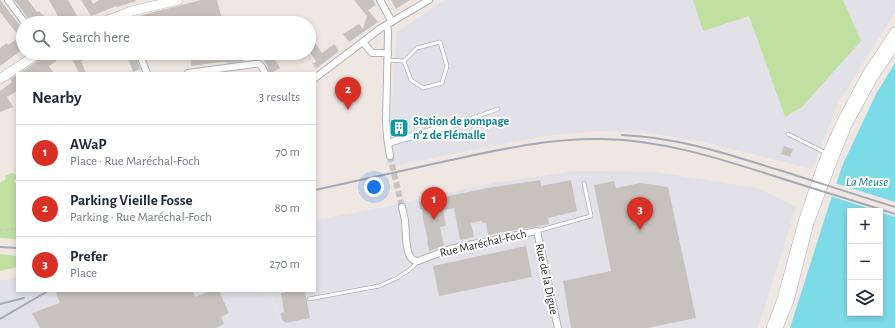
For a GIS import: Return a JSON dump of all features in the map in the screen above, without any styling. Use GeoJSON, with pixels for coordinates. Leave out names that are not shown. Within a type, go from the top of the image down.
{"type":"FeatureCollection","features":[{"type":"Feature","properties":{"kind":"main road"},"geometry":{"type":"LineString","coordinates":[[119,16],[132,11],[178,0]]}},
{"type":"Feature","properties":{"kind":"main road"},"geometry":{"type":"LineString","coordinates":[[778,328],[789,301],[809,223],[842,121],[868,74],[895,32]]}},
{"type":"Feature","properties":{"kind":"main road"},"geometry":{"type":"LineString","coordinates":[[770,328],[782,300],[803,222],[831,156],[868,86],[895,45]]}},
{"type":"Feature","properties":{"kind":"main road"},"geometry":{"type":"LineString","coordinates":[[0,79],[28,60]]}},
{"type":"Feature","properties":{"kind":"street"},"geometry":{"type":"LineString","coordinates":[[8,0],[20,16]]}},
{"type":"Feature","properties":{"kind":"street"},"geometry":{"type":"LineString","coordinates":[[380,0],[390,24],[388,32],[386,122],[386,136],[390,156]]}},
{"type":"Feature","properties":{"kind":"street"},"geometry":{"type":"LineString","coordinates":[[318,76],[363,42],[429,0]]}},
{"type":"Feature","properties":{"kind":"street"},"geometry":{"type":"LineString","coordinates":[[363,42],[372,53],[388,56]]}},
{"type":"Feature","properties":{"kind":"street"},"geometry":{"type":"LineString","coordinates":[[142,60],[147,72]]}},
{"type":"Feature","properties":{"kind":"street"},"geometry":{"type":"LineString","coordinates":[[195,72],[254,64],[259,64],[264,72]]}},
{"type":"Feature","properties":{"kind":"street"},"geometry":{"type":"LineString","coordinates":[[388,143],[455,124]]}},
{"type":"Feature","properties":{"kind":"street"},"geometry":{"type":"LineString","coordinates":[[402,207],[405,221],[405,236],[410,258],[418,261]]}},
{"type":"Feature","properties":{"kind":"street","name":"Rue Maréchal-Foch"},"geometry":{"type":"LineString","coordinates":[[418,261],[450,249],[537,231]]}},
{"type":"Feature","properties":{"kind":"street","name":"Rue de la Digue"},"geometry":{"type":"LineString","coordinates":[[537,231],[558,328]]}},
{"type":"Feature","properties":{"kind":"lane"},"geometry":{"type":"LineString","coordinates":[[440,42],[447,66],[442,83],[423,88],[411,80],[404,61],[417,48],[440,42]]}},
{"type":"Feature","properties":{"kind":"lane"},"geometry":{"type":"LineString","coordinates":[[388,56],[404,61]]}},
{"type":"Feature","properties":{"kind":"lane"},"geometry":{"type":"LineString","coordinates":[[455,124],[498,109]]}},
{"type":"Feature","properties":{"kind":"lane"},"geometry":{"type":"LineString","coordinates":[[788,134],[831,156]]}},
{"type":"Feature","properties":{"kind":"lane"},"geometry":{"type":"LineString","coordinates":[[537,231],[591,216],[584,183]]}},
{"type":"Feature","properties":{"kind":"lane"},"geometry":{"type":"LineString","coordinates":[[309,299],[379,286],[397,278],[412,268],[418,261]]}},
{"type":"Feature","properties":{"kind":"path"},"geometry":{"type":"LineString","coordinates":[[311,60],[316,72]]}},
{"type":"Feature","properties":{"kind":"path"},"geometry":{"type":"LineString","coordinates":[[0,230],[16,229]]}},
{"type":"Feature","properties":{"kind":"shaded area"},"geometry":{"type":"Polygon","coordinates":[[[445,0],[895,0],[895,12],[839,101],[812,169],[705,142],[642,132],[596,131],[546,136],[500,144],[385,168],[391,137],[397,32],[445,0]]]}},
{"type":"Feature","properties":{"kind":"shaded area"},"geometry":{"type":"Polygon","coordinates":[[[575,171],[656,172],[757,188],[796,207],[758,328],[0,328],[0,281],[16,277],[16,292],[269,292],[283,327],[270,292],[316,292],[316,220],[386,207],[488,184],[575,171]]]}},
{"type":"Feature","properties":{"kind":"green space"},"geometry":{"type":"Polygon","coordinates":[[[693,0],[843,0],[861,41],[802,107],[785,117],[749,16],[703,31],[693,0]]]}},
{"type":"Feature","properties":{"kind":"green space"},"geometry":{"type":"Polygon","coordinates":[[[11,173],[16,176],[14,181],[16,184],[16,239],[0,238],[0,183],[6,179],[5,176],[11,173]]]}},
{"type":"Feature","properties":{"kind":"green space"},"geometry":{"type":"Polygon","coordinates":[[[0,254],[16,256],[16,267],[0,271],[0,254]]]}},
{"type":"Feature","properties":{"kind":"water","name":"La Meuse"},"geometry":{"type":"Polygon","coordinates":[[[895,63],[895,328],[790,328],[830,202],[843,164],[876,94],[895,63]]]}},
{"type":"Feature","properties":{"kind":"pier"},"geometry":{"type":"Polygon","coordinates":[[[835,183],[895,202],[895,217],[883,213],[883,208],[868,208],[830,196],[835,183]]]}},
{"type":"Feature","properties":{"kind":"building"},"geometry":{"type":"Polygon","coordinates":[[[0,0],[16,20],[16,33],[0,12],[0,0]]]}},
{"type":"Feature","properties":{"kind":"building"},"geometry":{"type":"Polygon","coordinates":[[[14,0],[28,0],[37,12],[39,11],[44,16],[27,16],[14,0]]]}},
{"type":"Feature","properties":{"kind":"building"},"geometry":{"type":"Polygon","coordinates":[[[49,0],[68,0],[77,16],[58,16],[49,0]]]}},
{"type":"Feature","properties":{"kind":"building"},"geometry":{"type":"Polygon","coordinates":[[[81,0],[91,0],[93,4],[99,0],[136,1],[117,7],[116,6],[91,16],[81,0]]]}},
{"type":"Feature","properties":{"kind":"building"},"geometry":{"type":"Polygon","coordinates":[[[201,0],[217,0],[221,16],[139,16],[201,0]]]}},
{"type":"Feature","properties":{"kind":"building"},"geometry":{"type":"Polygon","coordinates":[[[354,0],[373,0],[376,5],[368,10],[378,22],[349,42],[343,34],[359,24],[363,29],[367,16],[354,0]]]}},
{"type":"Feature","properties":{"kind":"building"},"geometry":{"type":"Polygon","coordinates":[[[391,0],[410,0],[396,9],[391,0]]]}},
{"type":"Feature","properties":{"kind":"building"},"geometry":{"type":"Polygon","coordinates":[[[16,39],[16,54],[0,66],[0,48],[7,43],[8,45],[16,39]]]}},
{"type":"Feature","properties":{"kind":"building"},"geometry":{"type":"Polygon","coordinates":[[[316,44],[322,53],[334,44],[339,51],[317,68],[313,64],[316,61],[316,44]]]}},
{"type":"Feature","properties":{"kind":"building"},"geometry":{"type":"Polygon","coordinates":[[[39,60],[57,60],[49,66],[53,72],[21,72],[39,60]]]}},
{"type":"Feature","properties":{"kind":"building"},"geometry":{"type":"Polygon","coordinates":[[[72,60],[83,60],[81,61],[86,72],[78,72],[72,60]]]}},
{"type":"Feature","properties":{"kind":"building"},"geometry":{"type":"Polygon","coordinates":[[[129,60],[136,60],[141,69],[133,72],[129,60]]]}},
{"type":"Feature","properties":{"kind":"building"},"geometry":{"type":"Polygon","coordinates":[[[190,60],[243,60],[228,63],[221,62],[191,66],[190,60]]]}},
{"type":"Feature","properties":{"kind":"building"},"geometry":{"type":"Polygon","coordinates":[[[264,60],[275,60],[280,68],[273,72],[269,72],[264,60]]]}},
{"type":"Feature","properties":{"kind":"building"},"geometry":{"type":"Polygon","coordinates":[[[16,76],[16,92],[7,97],[13,107],[0,112],[0,91],[12,82],[10,79],[16,76]]]}},
{"type":"Feature","properties":{"kind":"building"},"geometry":{"type":"Polygon","coordinates":[[[784,146],[793,149],[790,157],[781,154],[784,146]]]}},
{"type":"Feature","properties":{"kind":"building"},"geometry":{"type":"Polygon","coordinates":[[[540,180],[541,186],[571,180],[577,211],[548,218],[549,224],[488,235],[486,223],[483,223],[482,221],[471,223],[474,237],[460,240],[454,208],[443,210],[446,226],[440,227],[444,246],[429,251],[422,209],[420,209],[419,202],[488,188],[540,180]]]}},
{"type":"Feature","properties":{"kind":"building"},"geometry":{"type":"Polygon","coordinates":[[[614,181],[616,188],[640,183],[668,187],[696,318],[647,328],[571,328],[563,281],[611,271],[594,185],[614,181]]]}},
{"type":"Feature","properties":{"kind":"building"},"geometry":{"type":"Polygon","coordinates":[[[526,246],[532,277],[439,296],[433,266],[526,246]]]}},
{"type":"Feature","properties":{"kind":"building"},"geometry":{"type":"Polygon","coordinates":[[[193,292],[195,297],[208,292],[219,292],[229,313],[221,317],[224,324],[215,328],[40,328],[32,313],[60,303],[56,293],[193,292]]]}},
{"type":"Feature","properties":{"kind":"building"},"geometry":{"type":"Polygon","coordinates":[[[305,292],[310,318],[286,323],[282,320],[281,313],[284,312],[281,293],[305,292]]]}},
{"type":"Feature","properties":{"kind":"tunnel"},"geometry":{"type":"LineString","coordinates":[[390,156],[402,207]]}},
{"type":"Feature","properties":{"kind":"railway"},"geometry":{"type":"LineString","coordinates":[[622,135],[662,139],[721,152],[895,207]]}},
{"type":"Feature","properties":{"kind":"railway"},"geometry":{"type":"LineString","coordinates":[[316,190],[508,148],[564,140],[603,139],[647,143],[690,151],[895,214]]}},
{"type":"Feature","properties":{"kind":"railway"},"geometry":{"type":"LineString","coordinates":[[0,247],[16,248]]}},
{"type":"Feature","properties":{"kind":"railway"},"geometry":{"type":"LineString","coordinates":[[0,319],[46,292]]}},
{"type":"Feature","properties":{"kind":"railway"},"geometry":{"type":"LineString","coordinates":[[0,304],[24,298]]}},
{"type":"Feature","properties":{"kind":"place","name":"Parking Vieille Fosse"},"geometry":{"type":"Point","coordinates":[348,110]}},
{"type":"Feature","properties":{"kind":"place","name":"Station de pompage n°2 de Flémalle"},"geometry":{"type":"Point","coordinates":[399,128]}},
{"type":"Feature","properties":{"kind":"place","name":"AWaP"},"geometry":{"type":"Point","coordinates":[434,220]}},
{"type":"Feature","properties":{"kind":"place","name":"Prefer"},"geometry":{"type":"Point","coordinates":[640,230]}}]}
